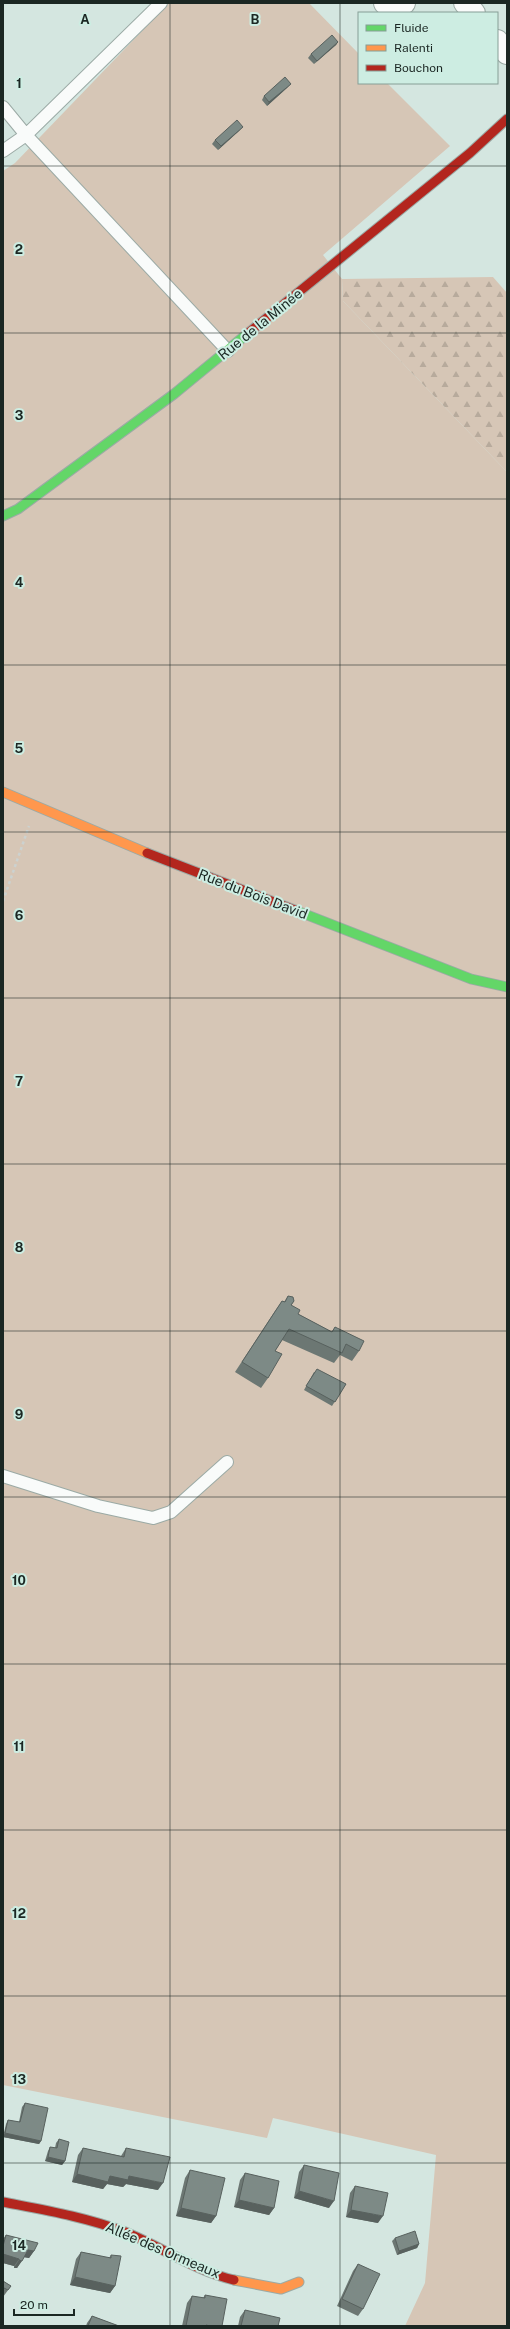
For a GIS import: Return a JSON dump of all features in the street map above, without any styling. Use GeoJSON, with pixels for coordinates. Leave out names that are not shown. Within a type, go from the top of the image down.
{"type":"FeatureCollection","features":[{"type":"Feature","properties":{"kind":"street"},"geometry":{"type":"LineString","coordinates":[[386,3],[396,6],[404,3]]}},
{"type":"Feature","properties":{"kind":"street"},"geometry":{"type":"LineString","coordinates":[[465,3],[473,12]]}},
{"type":"Feature","properties":{"kind":"street"},"geometry":{"type":"LineString","coordinates":[[498,42],[507,53]]}},
{"type":"Feature","properties":{"kind":"street","name":"Rue de la Minée"},"geometry":{"type":"LineString","coordinates":[[3,516],[24,504],[174,394],[464,158],[507,119]]}},
{"type":"Feature","properties":{"kind":"street","name":"Rue du Bois David"},"geometry":{"type":"LineString","coordinates":[[3,792],[174,864],[471,979],[507,987]]}},
{"type":"Feature","properties":{"kind":"street","name":"Allée des Ormeaux"},"geometry":{"type":"LineString","coordinates":[[3,2202],[96,2221],[127,2233],[212,2275],[281,2289],[300,2282]]}},
{"type":"Feature","properties":{"kind":"lane"},"geometry":{"type":"LineString","coordinates":[[3,151],[26,135],[161,3]]}},
{"type":"Feature","properties":{"kind":"lane"},"geometry":{"type":"LineString","coordinates":[[3,108],[26,135],[228,351]]}},
{"type":"Feature","properties":{"kind":"lane"},"geometry":{"type":"LineString","coordinates":[[3,1476],[98,1506],[153,1518],[171,1512],[227,1462]]}},
{"type":"Feature","properties":{"kind":"path"},"geometry":{"type":"LineString","coordinates":[[3,901],[36,806]]}},
{"type":"Feature","properties":{"kind":"green space"},"geometry":{"type":"Polygon","coordinates":[[[169,3],[309,3],[358,53],[358,84],[388,84],[450,146],[323,255],[342,279],[343,301],[507,472],[507,2326],[405,2326],[425,2283],[436,2155],[273,2118],[267,2138],[3,2085],[3,171],[15,163],[169,3]]]}},
{"type":"Feature","properties":{"kind":"green space"},"geometry":{"type":"Polygon","coordinates":[[[493,277],[507,293],[507,472],[343,301],[342,279],[493,277]]]}},
{"type":"Feature","properties":{"kind":"building"},"geometry":{"type":"Polygon","coordinates":[[[332,35],[338,42],[317,61],[311,54],[332,35]]]}},
{"type":"Feature","properties":{"kind":"building"},"geometry":{"type":"Polygon","coordinates":[[[285,77],[291,84],[269,102],[264,96],[285,77]]]}},
{"type":"Feature","properties":{"kind":"building"},"geometry":{"type":"Polygon","coordinates":[[[237,120],[243,127],[221,146],[215,140],[237,120]]]}},
{"type":"Feature","properties":{"kind":"building"},"geometry":{"type":"Polygon","coordinates":[[[288,1296],[293,1297],[294,1301],[291,1305],[300,1310],[298,1314],[332,1332],[335,1327],[364,1341],[359,1351],[346,1344],[342,1353],[289,1329],[275,1351],[282,1354],[268,1378],[242,1362],[282,1301],[285,1302],[288,1296]]]}},
{"type":"Feature","properties":{"kind":"building"},"geometry":{"type":"Polygon","coordinates":[[[317,1369],[346,1384],[335,1402],[306,1386],[317,1369]]]}},
{"type":"Feature","properties":{"kind":"building"},"geometry":{"type":"Polygon","coordinates":[[[25,2103],[48,2108],[41,2141],[5,2133],[8,2120],[20,2122],[25,2103]]]}},
{"type":"Feature","properties":{"kind":"building"},"geometry":{"type":"Polygon","coordinates":[[[59,2139],[69,2142],[65,2161],[48,2157],[50,2147],[57,2148],[59,2139]]]}},
{"type":"Feature","properties":{"kind":"building"},"geometry":{"type":"Polygon","coordinates":[[[83,2148],[124,2157],[126,2148],[170,2157],[163,2183],[129,2176],[128,2180],[110,2176],[108,2182],[77,2174],[83,2148]]]}},
{"type":"Feature","properties":{"kind":"building"},"geometry":{"type":"Polygon","coordinates":[[[304,2165],[339,2173],[334,2201],[299,2191],[304,2165]]]}},
{"type":"Feature","properties":{"kind":"building"},"geometry":{"type":"Polygon","coordinates":[[[190,2170],[225,2178],[216,2216],[181,2208],[190,2170]]]}},
{"type":"Feature","properties":{"kind":"building"},"geometry":{"type":"Polygon","coordinates":[[[245,2173],[279,2181],[274,2208],[239,2200],[245,2173]]]}},
{"type":"Feature","properties":{"kind":"building"},"geometry":{"type":"Polygon","coordinates":[[[355,2186],[388,2193],[383,2216],[351,2210],[355,2186]]]}},
{"type":"Feature","properties":{"kind":"building"},"geometry":{"type":"Polygon","coordinates":[[[415,2231],[419,2244],[399,2251],[395,2238],[415,2231]]]}},
{"type":"Feature","properties":{"kind":"building"},"geometry":{"type":"Polygon","coordinates":[[[6,2235],[38,2243],[34,2251],[28,2250],[22,2261],[3,2254],[3,2246],[6,2235]]]}},
{"type":"Feature","properties":{"kind":"building"},"geometry":{"type":"Polygon","coordinates":[[[81,2252],[111,2258],[111,2255],[121,2256],[115,2286],[75,2277],[81,2252]]]}},
{"type":"Feature","properties":{"kind":"building"},"geometry":{"type":"Polygon","coordinates":[[[358,2264],[380,2274],[363,2309],[342,2299],[358,2264]]]}},
{"type":"Feature","properties":{"kind":"building"},"geometry":{"type":"Polygon","coordinates":[[[3,2281],[11,2286],[8,2290],[4,2288],[3,2290],[3,2281]]]}},
{"type":"Feature","properties":{"kind":"building"},"geometry":{"type":"Polygon","coordinates":[[[205,2295],[227,2299],[222,2326],[186,2326],[192,2296],[205,2298],[205,2295]]]}},
{"type":"Feature","properties":{"kind":"building"},"geometry":{"type":"Polygon","coordinates":[[[245,2310],[280,2318],[278,2326],[241,2326],[245,2310]]]}},
{"type":"Feature","properties":{"kind":"building"},"geometry":{"type":"Polygon","coordinates":[[[92,2316],[119,2326],[88,2326],[92,2316]]]}},
{"type":"Feature","properties":{"kind":"traffic: fast"},"geometry":{"type":"LineString","coordinates":[[3,516],[18,509],[174,394],[247,334]]}},
{"type":"Feature","properties":{"kind":"traffic: fast"},"geometry":{"type":"LineString","coordinates":[[297,911],[471,979],[507,987]]}},
{"type":"Feature","properties":{"kind":"traffic: slow"},"geometry":{"type":"LineString","coordinates":[[3,792],[147,853]]}},
{"type":"Feature","properties":{"kind":"traffic: slow"},"geometry":{"type":"LineString","coordinates":[[234,2280],[281,2289],[299,2282]]}},
{"type":"Feature","properties":{"kind":"traffic: jam"},"geometry":{"type":"LineString","coordinates":[[247,334],[470,153],[507,119]]}},
{"type":"Feature","properties":{"kind":"traffic: jam"},"geometry":{"type":"LineString","coordinates":[[147,853],[297,911]]}},
{"type":"Feature","properties":{"kind":"traffic: jam"},"geometry":{"type":"LineString","coordinates":[[3,2202],[65,2214],[125,2232],[192,2265],[234,2280]]}}]}
